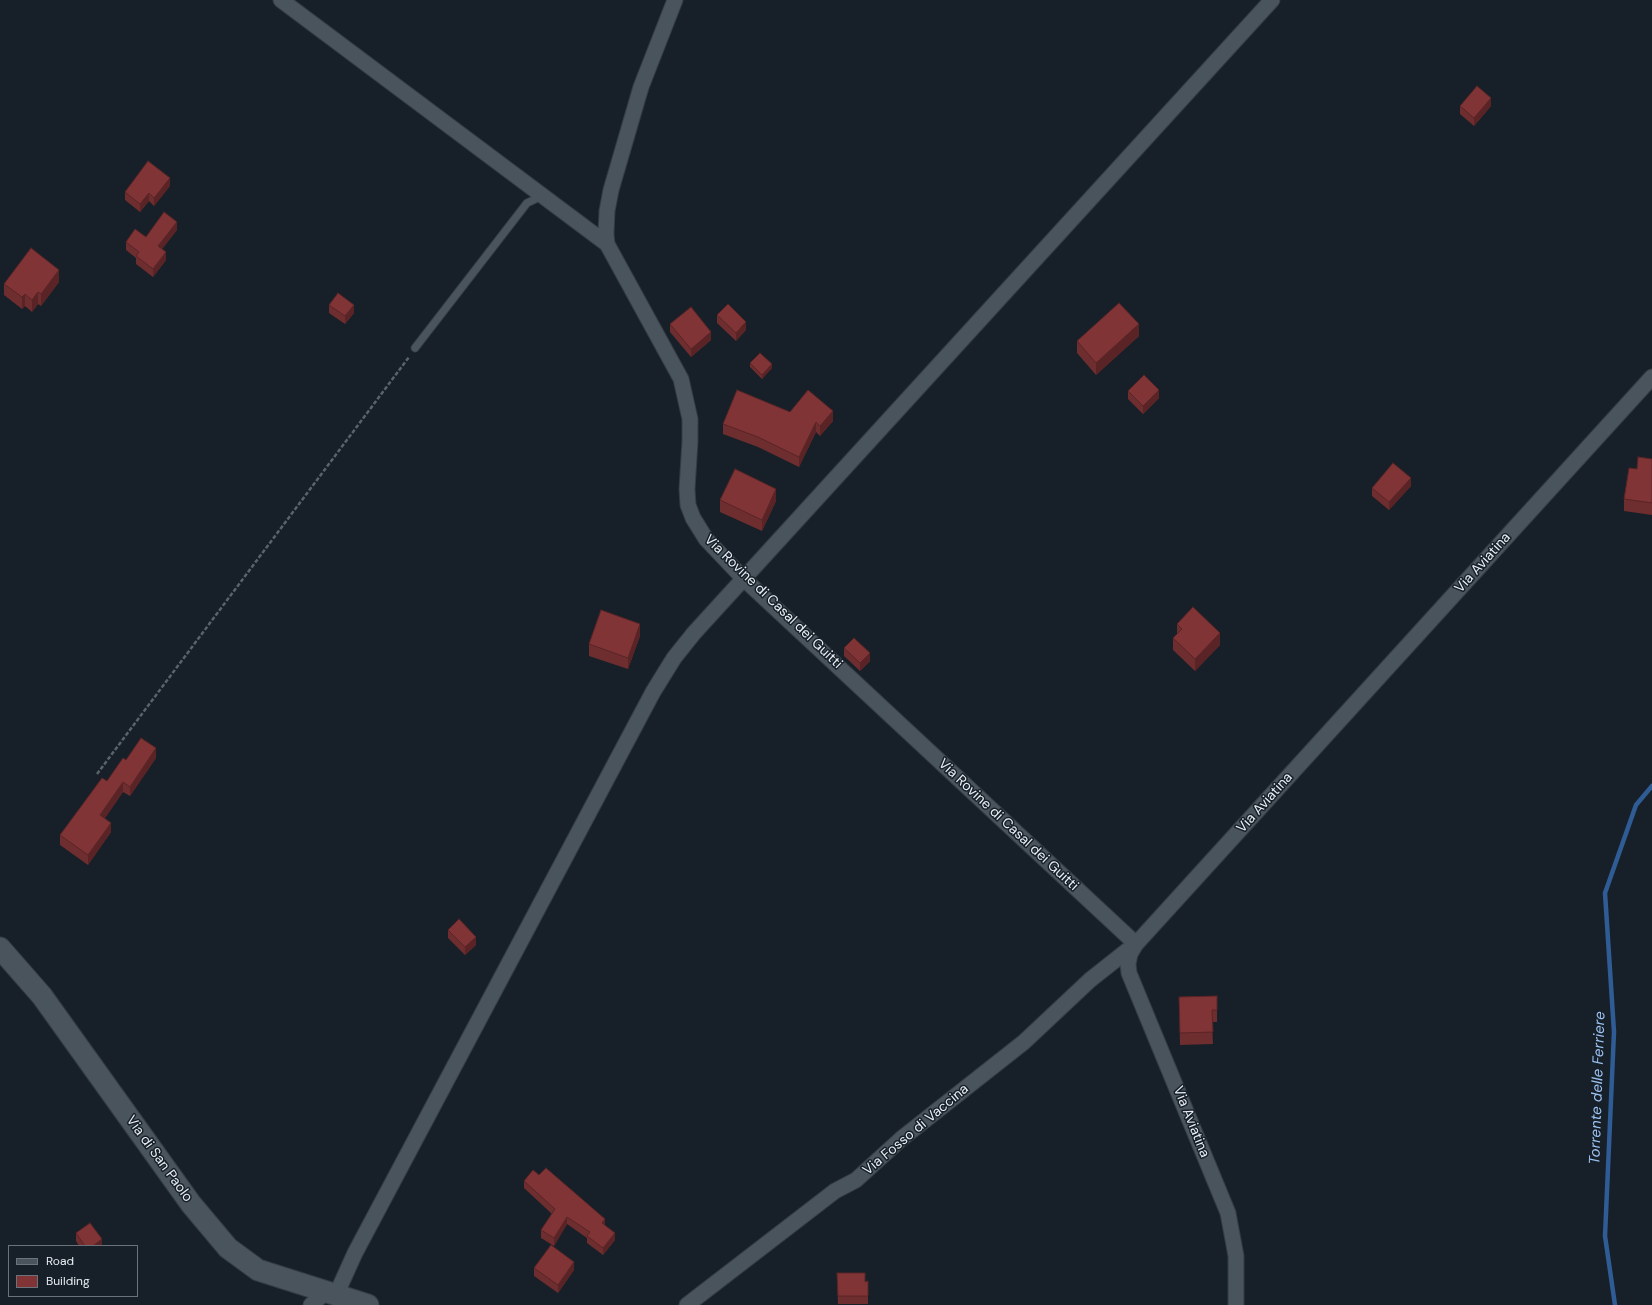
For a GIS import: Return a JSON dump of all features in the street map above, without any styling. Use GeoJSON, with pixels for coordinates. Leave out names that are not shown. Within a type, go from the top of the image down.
{"type":"FeatureCollection","features":[{"type":"Feature","properties":{"kind":"street"},"geometry":{"type":"LineString","coordinates":[[281,0],[607,244]]}},
{"type":"Feature","properties":{"kind":"street","name":"Via Rovine di Casal dei Guitti"},"geometry":{"type":"LineString","coordinates":[[675,0],[641,87],[611,190],[607,211],[607,244],[681,379],[690,419],[687,489],[688,505],[692,518],[706,539],[744,579],[1136,944]]}},
{"type":"Feature","properties":{"kind":"street"},"geometry":{"type":"LineString","coordinates":[[324,1297],[355,1253],[657,684],[684,645],[1272,0]]}},
{"type":"Feature","properties":{"kind":"street","name":"Via Aviatina"},"geometry":{"type":"LineString","coordinates":[[1236,1305],[1236,1256],[1230,1220],[1129,973],[1128,959],[1136,944],[1652,377]]}},
{"type":"Feature","properties":{"kind":"street","name":"Via Fosso di Vaccina"},"geometry":{"type":"LineString","coordinates":[[687,1305],[835,1191],[856,1180],[901,1139],[1024,1042],[1090,980],[1136,944]]}},
{"type":"Feature","properties":{"kind":"street","name":"Via di San Paolo"},"geometry":{"type":"LineString","coordinates":[[0,948],[42,996],[192,1204],[221,1240],[242,1259],[258,1270],[324,1297],[368,1305]]}},
{"type":"Feature","properties":{"kind":"lane"},"geometry":{"type":"LineString","coordinates":[[415,348],[527,203],[542,196]]}},
{"type":"Feature","properties":{"kind":"path"},"geometry":{"type":"LineString","coordinates":[[96,774],[415,348]]}},
{"type":"Feature","properties":{"kind":"building"},"geometry":{"type":"Polygon","coordinates":[[[1477,86],[1491,98],[1474,118],[1460,106],[1477,86]]]}},
{"type":"Feature","properties":{"kind":"building"},"geometry":{"type":"Polygon","coordinates":[[[148,161],[170,178],[154,198],[149,193],[140,204],[125,192],[148,161]]]}},
{"type":"Feature","properties":{"kind":"building"},"geometry":{"type":"Polygon","coordinates":[[[164,212],[177,222],[158,246],[166,252],[153,269],[136,256],[139,252],[126,242],[135,229],[146,237],[164,212]]]}},
{"type":"Feature","properties":{"kind":"building"},"geometry":{"type":"Polygon","coordinates":[[[31,248],[59,270],[41,294],[38,292],[32,300],[25,294],[22,297],[4,284],[31,248]]]}},
{"type":"Feature","properties":{"kind":"building"},"geometry":{"type":"Polygon","coordinates":[[[338,293],[354,305],[345,316],[329,305],[338,293]]]}},
{"type":"Feature","properties":{"kind":"building"},"geometry":{"type":"Polygon","coordinates":[[[1119,303],[1139,324],[1096,363],[1077,341],[1119,303]]]}},
{"type":"Feature","properties":{"kind":"building"},"geometry":{"type":"Polygon","coordinates":[[[728,304],[746,322],[736,333],[717,315],[728,304]]]}},
{"type":"Feature","properties":{"kind":"building"},"geometry":{"type":"Polygon","coordinates":[[[691,307],[711,332],[691,349],[670,324],[691,307]]]}},
{"type":"Feature","properties":{"kind":"building"},"geometry":{"type":"Polygon","coordinates":[[[760,353],[772,364],[762,375],[750,363],[760,353]]]}},
{"type":"Feature","properties":{"kind":"building"},"geometry":{"type":"Polygon","coordinates":[[[1144,375],[1159,390],[1143,406],[1128,391],[1144,375]]]}},
{"type":"Feature","properties":{"kind":"building"},"geometry":{"type":"Polygon","coordinates":[[[737,390],[790,412],[808,390],[833,411],[820,426],[816,422],[799,457],[758,437],[723,424],[737,390]]]}},
{"type":"Feature","properties":{"kind":"building"},"geometry":{"type":"Polygon","coordinates":[[[1638,457],[1652,459],[1652,503],[1624,499],[1629,468],[1637,469],[1638,457]]]}},
{"type":"Feature","properties":{"kind":"building"},"geometry":{"type":"Polygon","coordinates":[[[1393,463],[1411,478],[1389,502],[1372,488],[1393,463]]]}},
{"type":"Feature","properties":{"kind":"building"},"geometry":{"type":"Polygon","coordinates":[[[735,469],[776,489],[762,520],[720,500],[735,469]]]}},
{"type":"Feature","properties":{"kind":"building"},"geometry":{"type":"Polygon","coordinates":[[[1193,607],[1220,633],[1195,659],[1173,638],[1182,629],[1177,624],[1193,607]]]}},
{"type":"Feature","properties":{"kind":"building"},"geometry":{"type":"Polygon","coordinates":[[[601,610],[640,624],[628,658],[589,644],[601,610]]]}},
{"type":"Feature","properties":{"kind":"building"},"geometry":{"type":"Polygon","coordinates":[[[854,638],[870,653],[860,663],[844,648],[854,638]]]}},
{"type":"Feature","properties":{"kind":"building"},"geometry":{"type":"Polygon","coordinates":[[[141,738],[156,748],[130,787],[123,782],[100,815],[111,823],[88,855],[60,835],[102,778],[107,781],[123,758],[126,760],[141,738]]]}},
{"type":"Feature","properties":{"kind":"building"},"geometry":{"type":"Polygon","coordinates":[[[459,919],[476,937],[465,947],[448,930],[459,919]]]}},
{"type":"Feature","properties":{"kind":"building"},"geometry":{"type":"Polygon","coordinates":[[[1217,996],[1217,1010],[1212,1010],[1213,1032],[1180,1033],[1179,997],[1217,996]]]}},
{"type":"Feature","properties":{"kind":"building"},"geometry":{"type":"Polygon","coordinates":[[[546,1168],[605,1219],[602,1223],[615,1233],[603,1248],[587,1236],[590,1232],[567,1217],[554,1238],[541,1230],[555,1209],[524,1181],[533,1170],[539,1175],[546,1168]]]}},
{"type":"Feature","properties":{"kind":"building"},"geometry":{"type":"Polygon","coordinates":[[[90,1223],[102,1239],[94,1245],[84,1245],[76,1233],[90,1223]]]}},
{"type":"Feature","properties":{"kind":"building"},"geometry":{"type":"Polygon","coordinates":[[[551,1245],[574,1262],[558,1285],[534,1268],[551,1245]]]}},
{"type":"Feature","properties":{"kind":"building"},"geometry":{"type":"Polygon","coordinates":[[[837,1273],[865,1273],[865,1282],[868,1281],[868,1296],[838,1296],[837,1273]]]}},
{"type":"Feature","properties":{"kind":"waterway","name":"Torrente delle Ferriere"},"geometry":{"type":"LineString","coordinates":[[1615,1305],[1605,1236],[1614,1032],[1605,893],[1636,805],[1652,786]]}}]}
